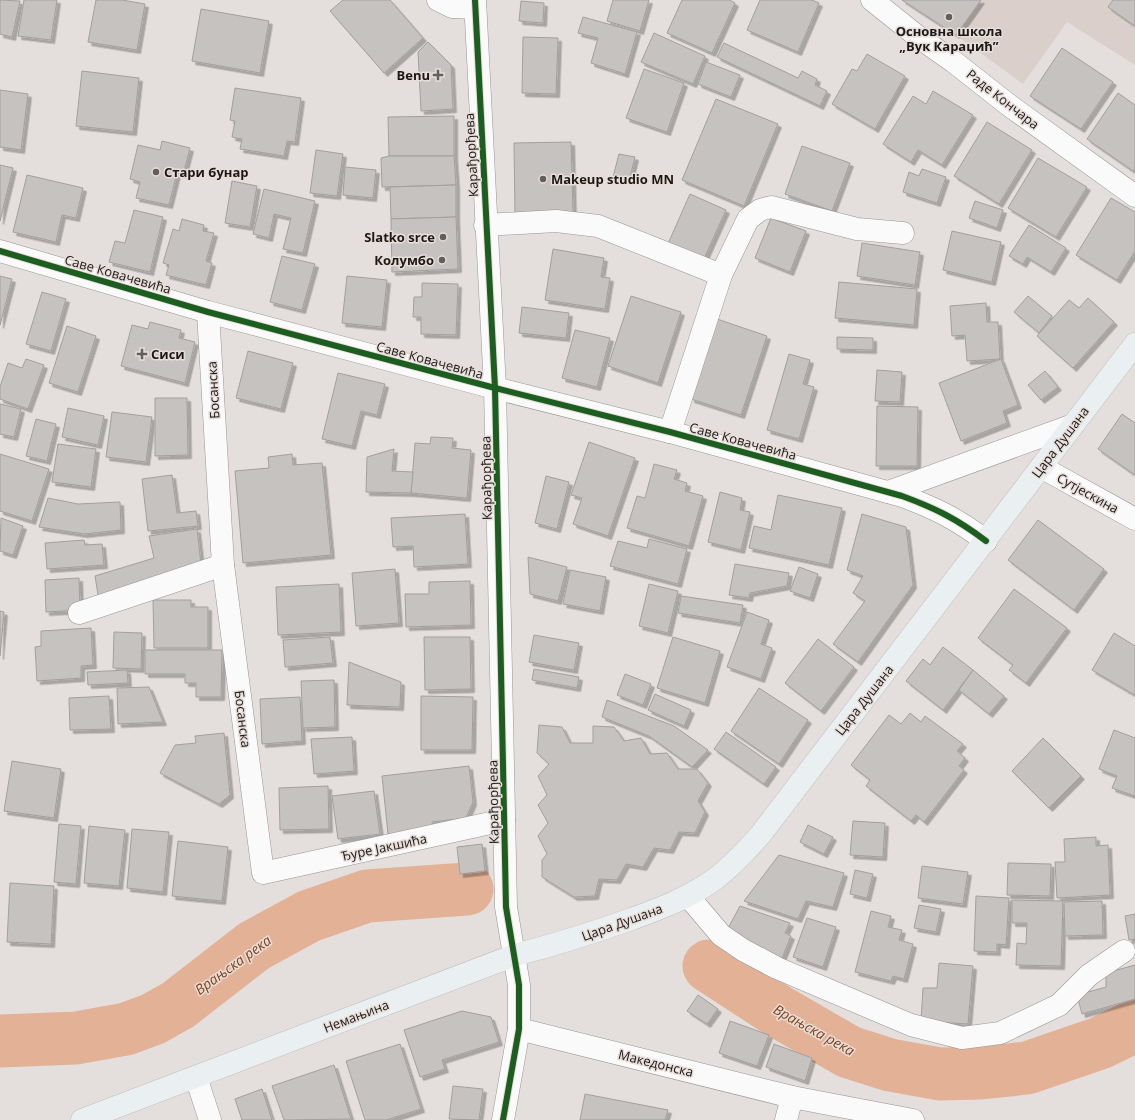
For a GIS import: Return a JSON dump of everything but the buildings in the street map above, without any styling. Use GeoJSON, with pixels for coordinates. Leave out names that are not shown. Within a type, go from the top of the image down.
{"type":"FeatureCollection","features":[{"type":"Feature","properties":{"kind":"main road","name":"Цара Душана"},"geometry":{"type":"LineString","coordinates":[[515,955],[586,936],[659,909],[688,896],[714,880],[738,860],[760,834],[986,541],[1135,344]]}},
{"type":"Feature","properties":{"kind":"main road","name":"Немањина"},"geometry":{"type":"LineString","coordinates":[[82,1120],[515,955]]}},
{"type":"Feature","properties":{"kind":"street"},"geometry":{"type":"LineString","coordinates":[[438,0],[452,7],[475,4]]}},
{"type":"Feature","properties":{"kind":"street","name":"Раде Кончара"},"geometry":{"type":"LineString","coordinates":[[872,0],[1010,106],[1135,196]]}},
{"type":"Feature","properties":{"kind":"street","name":"Карађорђева"},"geometry":{"type":"LineString","coordinates":[[475,4],[495,388],[506,907],[519,985],[519,1029],[502,1120]]}},
{"type":"Feature","properties":{"kind":"street"},"geometry":{"type":"LineString","coordinates":[[670,432],[721,275],[748,219],[760,210],[771,208],[857,229],[903,233]]}},
{"type":"Feature","properties":{"kind":"street"},"geometry":{"type":"LineString","coordinates":[[486,225],[556,221],[598,226],[721,275]]}},
{"type":"Feature","properties":{"kind":"street","name":"Саве Ковачевића"},"geometry":{"type":"LineString","coordinates":[[0,251],[208,312],[495,388],[670,432],[888,492],[932,507],[960,522],[986,541]]}},
{"type":"Feature","properties":{"kind":"street","name":"Босанска"},"geometry":{"type":"LineString","coordinates":[[208,312],[223,565],[263,874]]}},
{"type":"Feature","properties":{"kind":"street"},"geometry":{"type":"LineString","coordinates":[[888,492],[1073,425]]}},
{"type":"Feature","properties":{"kind":"street","name":"Сутјескина"},"geometry":{"type":"LineString","coordinates":[[1041,467],[1135,519]]}},
{"type":"Feature","properties":{"kind":"street"},"geometry":{"type":"LineString","coordinates":[[79,613],[223,565]]}},
{"type":"Feature","properties":{"kind":"street","name":"Ђуре Јакшића"},"geometry":{"type":"LineString","coordinates":[[263,874],[504,820]]}},
{"type":"Feature","properties":{"kind":"street"},"geometry":{"type":"LineString","coordinates":[[688,896],[720,935],[743,950],[777,968],[911,1025],[962,1038],[1000,1033],[1059,1005],[1088,975],[1124,951]]}},
{"type":"Feature","properties":{"kind":"street","name":"Македонска"},"geometry":{"type":"LineString","coordinates":[[519,1029],[792,1097],[913,1120]]}},
{"type":"Feature","properties":{"kind":"street"},"geometry":{"type":"LineString","coordinates":[[196,1077],[210,1120]]}},
{"type":"Feature","properties":{"kind":"street"},"geometry":{"type":"LineString","coordinates":[[786,1120],[792,1097]]}},
{"type":"Feature","properties":{"kind":"shaded area"},"geometry":{"type":"Polygon","coordinates":[[[902,0],[1135,0],[1135,65],[1067,22],[1023,84],[956,35],[902,0]]]}},
{"type":"Feature","properties":{"kind":"waterway","name":"Врањска река"},"geometry":{"type":"LineString","coordinates":[[0,1041],[76,1038],[126,1029],[153,1019],[178,1005],[254,946],[309,916],[367,896],[467,889]]}},
{"type":"Feature","properties":{"kind":"waterway","name":"Врањска река"},"geometry":{"type":"LineString","coordinates":[[709,966],[778,1011],[849,1052],[890,1065],[940,1074],[981,1073],[1027,1068],[1100,1043],[1135,1026]]}},
{"type":"Feature","properties":{"kind":"cycle path"},"geometry":{"type":"LineString","coordinates":[[475,0],[495,388],[506,907],[519,985],[519,1029],[503,1120]]}},
{"type":"Feature","properties":{"kind":"cycle path"},"geometry":{"type":"LineString","coordinates":[[0,251],[208,312],[495,388],[670,432],[902,496],[946,515],[986,541]]}},
{"type":"Feature","properties":{"kind":"place","name":"Основна школа „Вук Караџић”"},"geometry":{"type":"Point","coordinates":[949,17]}},
{"type":"Feature","properties":{"kind":"place","name":"Benu"},"geometry":{"type":"Point","coordinates":[438,75]}},
{"type":"Feature","properties":{"kind":"place","name":"Стари бунар"},"geometry":{"type":"Point","coordinates":[156,172]}},
{"type":"Feature","properties":{"kind":"place","name":"Makeup studio MN"},"geometry":{"type":"Point","coordinates":[543,179]}},
{"type":"Feature","properties":{"kind":"place","name":"Slatko srce"},"geometry":{"type":"Point","coordinates":[443,237]}},
{"type":"Feature","properties":{"kind":"place","name":"Колумбо"},"geometry":{"type":"Point","coordinates":[442,260]}},
{"type":"Feature","properties":{"kind":"place","name":"Сиси"},"geometry":{"type":"Point","coordinates":[142,354]}}]}
